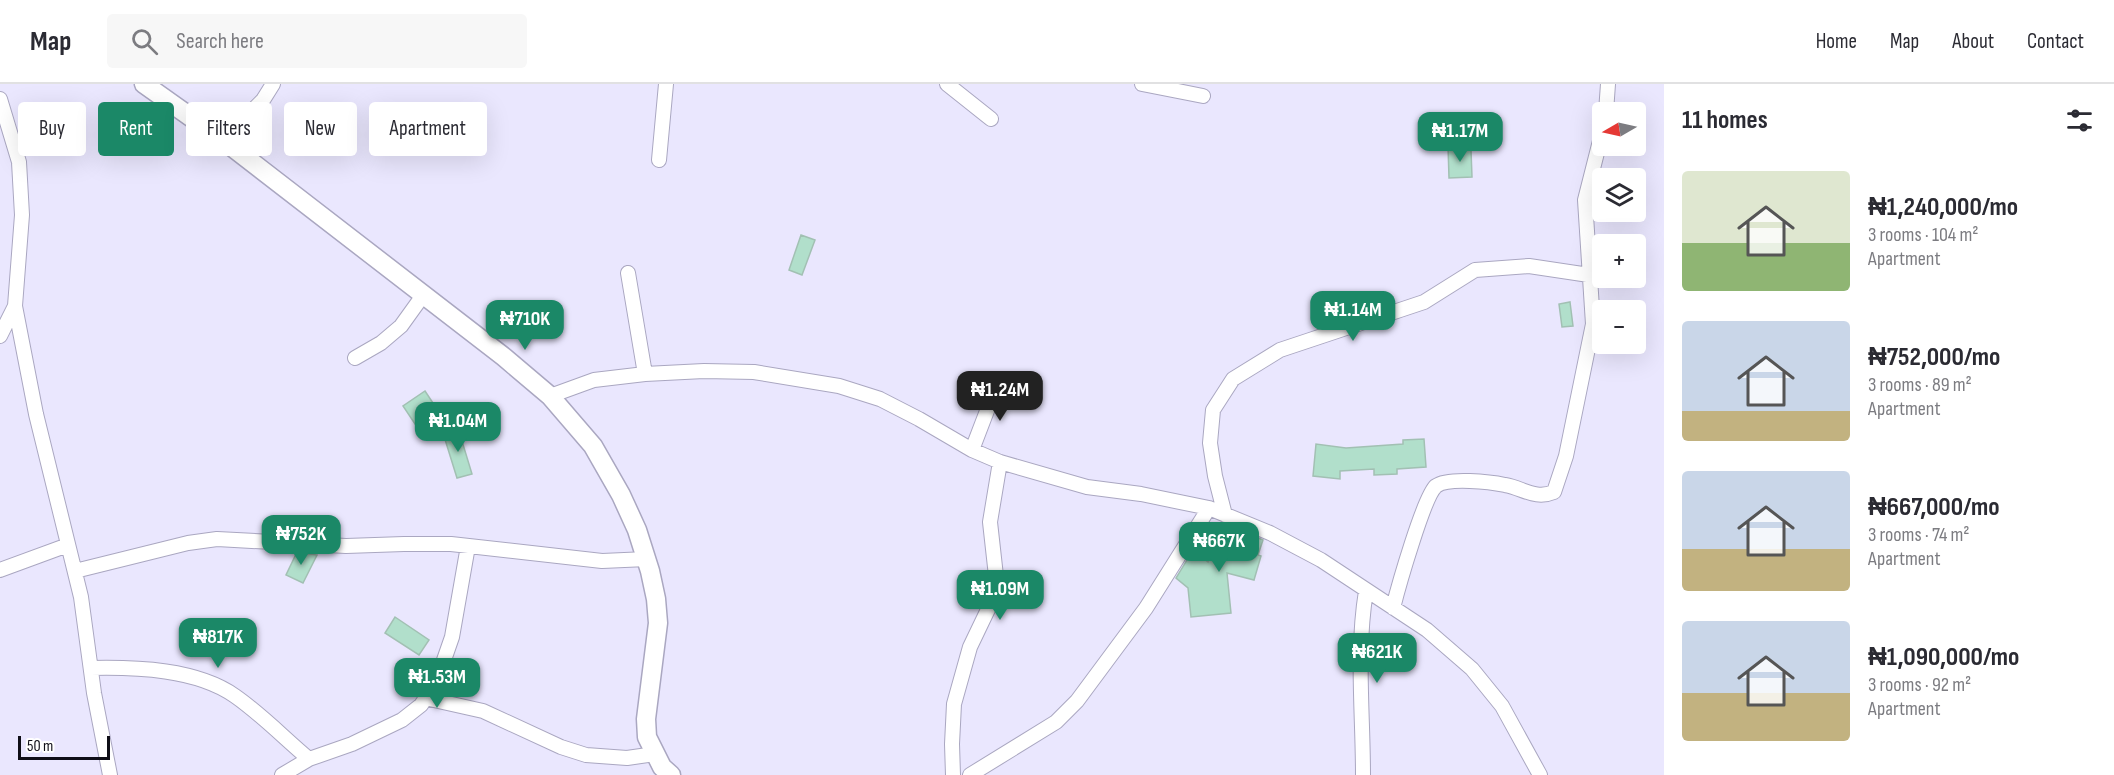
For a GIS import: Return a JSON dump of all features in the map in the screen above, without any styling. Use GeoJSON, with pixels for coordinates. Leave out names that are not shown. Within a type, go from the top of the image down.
{"type":"FeatureCollection","features":[{"type":"Feature","properties":{"kind":"main road"},"geometry":{"type":"LineString","coordinates":[[144,84],[186,114]]}},
{"type":"Feature","properties":{"kind":"main road"},"geometry":{"type":"LineString","coordinates":[[244,156],[504,357],[550,396],[593,446],[621,495],[647,559],[656,599],[658,623],[646,719],[647,737],[662,767],[671,775]]}},
{"type":"Feature","properties":{"kind":"street"},"geometry":{"type":"LineString","coordinates":[[261,102],[273,84]]}},
{"type":"Feature","properties":{"kind":"street"},"geometry":{"type":"LineString","coordinates":[[659,160],[666,84]]}},
{"type":"Feature","properties":{"kind":"street"},"geometry":{"type":"LineString","coordinates":[[947,84],[991,119]]}},
{"type":"Feature","properties":{"kind":"street"},"geometry":{"type":"LineString","coordinates":[[1142,84],[1203,96]]}},
{"type":"Feature","properties":{"kind":"street"},"geometry":{"type":"LineString","coordinates":[[1607,102],[1608,84]]}},
{"type":"Feature","properties":{"kind":"street"},"geometry":{"type":"LineString","coordinates":[[0,99],[19,162],[22,215],[15,306],[36,414],[75,571],[87,631],[94,693],[110,775]]}},
{"type":"Feature","properties":{"kind":"street"},"geometry":{"type":"LineString","coordinates":[[1393,608],[1410,549],[1430,495],[1437,486],[1448,482],[1483,482],[1508,485],[1535,495],[1547,495],[1554,492],[1566,456],[1593,324],[1586,200],[1597,156]]}},
{"type":"Feature","properties":{"kind":"street"},"geometry":{"type":"LineString","coordinates":[[1225,515],[1215,476],[1210,443],[1213,410],[1233,379],[1280,350],[1424,302],[1475,270],[1529,266],[1589,274]]}},
{"type":"Feature","properties":{"kind":"street"},"geometry":{"type":"LineString","coordinates":[[628,273],[645,374]]}},
{"type":"Feature","properties":{"kind":"street"},"geometry":{"type":"LineString","coordinates":[[355,358],[381,343],[401,326],[424,294]]}},
{"type":"Feature","properties":{"kind":"street"},"geometry":{"type":"LineString","coordinates":[[0,336],[15,306]]}},
{"type":"Feature","properties":{"kind":"street"},"geometry":{"type":"LineString","coordinates":[[550,396],[594,380],[645,374],[704,371],[753,372],[839,386],[880,399],[972,450],[1000,462],[1087,487],[1141,494],[1209,508],[1270,533],[1321,560],[1427,630],[1472,669],[1502,706],[1540,775]]}},
{"type":"Feature","properties":{"kind":"street"},"geometry":{"type":"LineString","coordinates":[[972,450],[998,382]]}},
{"type":"Feature","properties":{"kind":"street"},"geometry":{"type":"LineString","coordinates":[[954,775],[952,744],[954,704],[970,647],[993,599],[996,576],[990,522],[1000,462]]}},
{"type":"Feature","properties":{"kind":"street"},"geometry":{"type":"LineString","coordinates":[[970,775],[1056,722],[1077,701],[1146,608],[1209,508]]}},
{"type":"Feature","properties":{"kind":"street"},"geometry":{"type":"LineString","coordinates":[[75,571],[188,543],[217,539],[346,546],[404,544],[468,546],[602,561],[647,559]]}},
{"type":"Feature","properties":{"kind":"street"},"geometry":{"type":"LineString","coordinates":[[0,570],[68,545]]}},
{"type":"Feature","properties":{"kind":"street"},"geometry":{"type":"LineString","coordinates":[[282,775],[309,759],[352,744],[402,720],[421,705],[435,683],[452,637],[468,546]]}},
{"type":"Feature","properties":{"kind":"street"},"geometry":{"type":"LineString","coordinates":[[1363,775],[1360,659],[1366,591]]}},
{"type":"Feature","properties":{"kind":"street"},"geometry":{"type":"LineString","coordinates":[[91,668],[132,667],[180,675],[214,684],[234,695],[309,759]]}},
{"type":"Feature","properties":{"kind":"street"},"geometry":{"type":"LineString","coordinates":[[425,698],[483,711],[561,747],[586,755],[627,758],[655,754]]}},
{"type":"Feature","properties":{"kind":"building"},"geometry":{"type":"Polygon","coordinates":[[[1457,145],[1458,150],[1471,150],[1472,177],[1449,178],[1448,146],[1457,145]]]}},
{"type":"Feature","properties":{"kind":"building"},"geometry":{"type":"Polygon","coordinates":[[[801,235],[815,240],[802,275],[789,270],[801,235]]]}},
{"type":"Feature","properties":{"kind":"building"},"geometry":{"type":"Polygon","coordinates":[[[1570,302],[1573,326],[1562,327],[1559,304],[1570,302]]]}},
{"type":"Feature","properties":{"kind":"building"},"geometry":{"type":"Polygon","coordinates":[[[425,391],[437,409],[415,424],[403,406],[425,391]]]}},
{"type":"Feature","properties":{"kind":"building"},"geometry":{"type":"Polygon","coordinates":[[[458,428],[472,474],[457,478],[443,433],[458,428]]]}},
{"type":"Feature","properties":{"kind":"building"},"geometry":{"type":"Polygon","coordinates":[[[1424,439],[1426,467],[1397,469],[1397,474],[1374,475],[1374,469],[1340,471],[1340,479],[1313,476],[1316,444],[1346,448],[1403,444],[1403,440],[1424,439]]]}},
{"type":"Feature","properties":{"kind":"building"},"geometry":{"type":"Polygon","coordinates":[[[1244,532],[1263,540],[1254,580],[1227,573],[1231,613],[1191,617],[1188,588],[1176,578],[1193,550],[1208,562],[1217,534],[1241,542],[1244,532]]]}},
{"type":"Feature","properties":{"kind":"building"},"geometry":{"type":"Polygon","coordinates":[[[297,552],[317,555],[303,583],[286,575],[297,552]]]}},
{"type":"Feature","properties":{"kind":"building"},"geometry":{"type":"Polygon","coordinates":[[[395,617],[429,640],[419,655],[385,633],[395,617]]]}}]}
